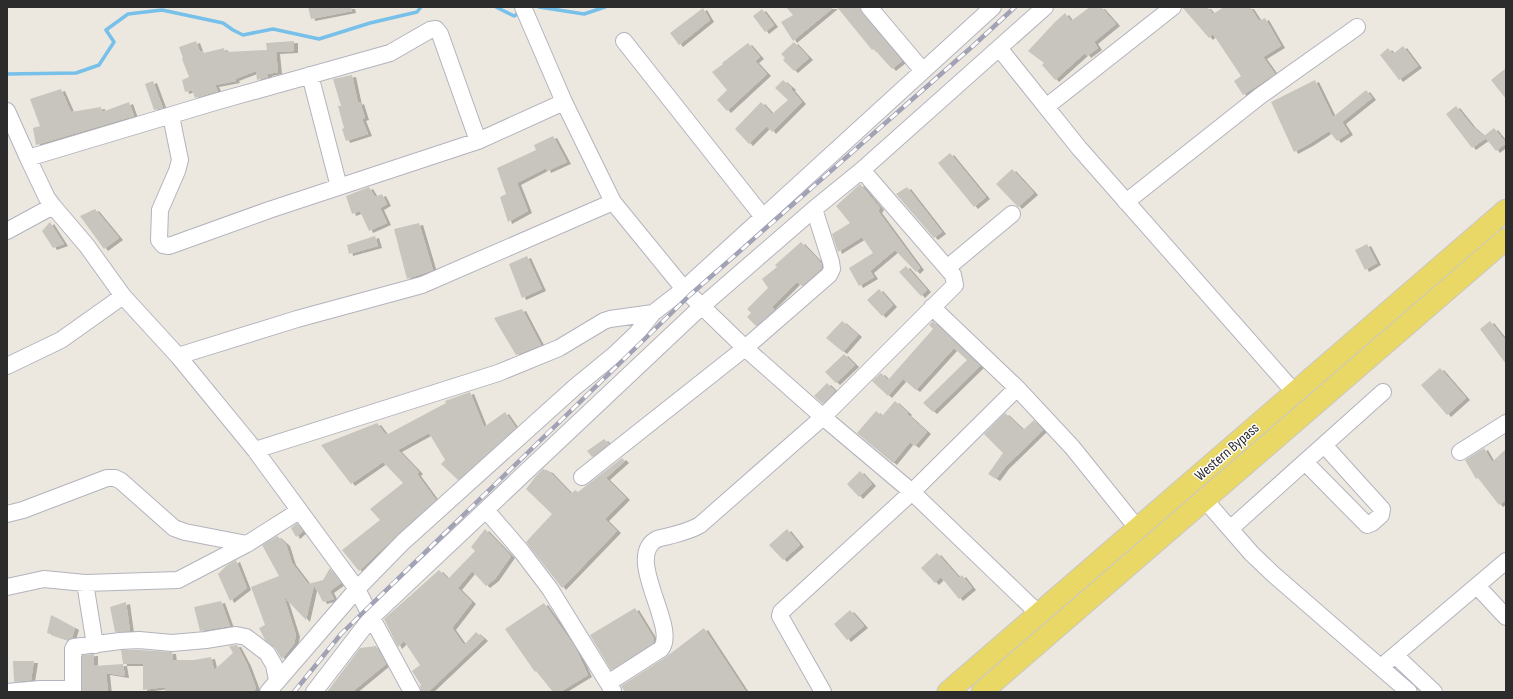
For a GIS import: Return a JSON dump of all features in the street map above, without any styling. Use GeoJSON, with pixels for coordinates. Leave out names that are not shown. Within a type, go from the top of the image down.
{"type":"FeatureCollection","features":[{"type":"Feature","properties":{"kind":"main road","name":"Western Bypass"},"geometry":{"type":"LineString","coordinates":[[948,692],[1506,210]]}},
{"type":"Feature","properties":{"kind":"main road","name":"Western Bypass"},"geometry":{"type":"LineString","coordinates":[[982,692],[1506,239]]}},
{"type":"Feature","properties":{"kind":"street"},"geometry":{"type":"LineString","coordinates":[[870,7],[923,71]]}},
{"type":"Feature","properties":{"kind":"street"},"geometry":{"type":"LineString","coordinates":[[272,686],[358,589],[421,526],[575,386],[614,355],[637,333],[653,313],[684,289],[993,7]]}},
{"type":"Feature","properties":{"kind":"street"},"geometry":{"type":"LineString","coordinates":[[314,692],[372,618],[702,306],[814,209],[862,170],[1045,7]]}},
{"type":"Feature","properties":{"kind":"street"},"geometry":{"type":"LineString","coordinates":[[1046,107],[1173,7]]}},
{"type":"Feature","properties":{"kind":"street"},"geometry":{"type":"LineString","coordinates":[[526,13],[564,102],[612,202],[684,289],[745,348],[823,417],[912,492],[1039,614]]}},
{"type":"Feature","properties":{"kind":"street"},"geometry":{"type":"LineString","coordinates":[[1126,202],[1260,96],[1357,27]]}},
{"type":"Feature","properties":{"kind":"street"},"geometry":{"type":"LineString","coordinates":[[28,158],[390,53],[430,30],[436,29],[440,34],[478,141]]}},
{"type":"Feature","properties":{"kind":"street"},"geometry":{"type":"LineString","coordinates":[[624,41],[763,217]]}},
{"type":"Feature","properties":{"kind":"street"},"geometry":{"type":"LineString","coordinates":[[999,48],[1079,148],[1295,393]]}},
{"type":"Feature","properties":{"kind":"street"},"geometry":{"type":"LineString","coordinates":[[310,75],[339,187]]}},
{"type":"Feature","properties":{"kind":"street"},"geometry":{"type":"LineString","coordinates":[[171,116],[180,160],[177,171],[160,210],[159,240],[163,245],[169,246],[478,141],[564,102]]}},
{"type":"Feature","properties":{"kind":"street"},"geometry":{"type":"LineString","coordinates":[[7,111],[52,206],[87,246],[123,296],[178,356],[255,450],[358,589],[412,692]]}},
{"type":"Feature","properties":{"kind":"street"},"geometry":{"type":"LineString","coordinates":[[486,510],[522,552],[550,590],[611,687],[662,649],[664,646],[664,632],[645,565],[647,549],[656,540],[692,530],[700,525],[823,417],[955,285],[953,275],[862,170]]}},
{"type":"Feature","properties":{"kind":"street"},"geometry":{"type":"LineString","coordinates":[[178,356],[297,319],[422,285],[612,202]]}},
{"type":"Feature","properties":{"kind":"street"},"geometry":{"type":"LineString","coordinates":[[7,231],[52,206]]}},
{"type":"Feature","properties":{"kind":"street"},"geometry":{"type":"LineString","coordinates":[[582,477],[745,348],[829,275],[832,269],[831,262],[814,209]]}},
{"type":"Feature","properties":{"kind":"street"},"geometry":{"type":"LineString","coordinates":[[947,268],[1012,214]]}},
{"type":"Feature","properties":{"kind":"street"},"geometry":{"type":"LineString","coordinates":[[7,366],[61,340],[123,296]]}},
{"type":"Feature","properties":{"kind":"street"},"geometry":{"type":"LineString","coordinates":[[932,307],[1017,388],[1072,447],[1138,529]]}},
{"type":"Feature","properties":{"kind":"street"},"geometry":{"type":"LineString","coordinates":[[255,450],[498,374],[559,348],[604,321],[653,313]]}},
{"type":"Feature","properties":{"kind":"street"},"geometry":{"type":"LineString","coordinates":[[823,692],[780,616],[781,612],[912,492],[1017,388]]}},
{"type":"Feature","properties":{"kind":"street"},"geometry":{"type":"LineString","coordinates":[[1230,529],[1384,392]]}},
{"type":"Feature","properties":{"kind":"street"},"geometry":{"type":"LineString","coordinates":[[1460,452],[1506,422]]}},
{"type":"Feature","properties":{"kind":"street"},"geometry":{"type":"LineString","coordinates":[[1305,462],[1367,525],[1372,523],[1381,515],[1382,509],[1324,445]]}},
{"type":"Feature","properties":{"kind":"street"},"geometry":{"type":"LineString","coordinates":[[7,514],[23,510],[107,478],[115,478],[121,481],[174,528],[185,532],[247,544]]}},
{"type":"Feature","properties":{"kind":"street"},"geometry":{"type":"LineString","coordinates":[[1205,500],[1252,554],[1273,574],[1410,692]]}},
{"type":"Feature","properties":{"kind":"street"},"geometry":{"type":"LineString","coordinates":[[7,587],[44,579],[85,583],[178,580],[247,544],[299,511]]}},
{"type":"Feature","properties":{"kind":"street"},"geometry":{"type":"LineString","coordinates":[[1381,667],[1396,656],[1506,561]]}},
{"type":"Feature","properties":{"kind":"street"},"geometry":{"type":"LineString","coordinates":[[85,583],[95,645]]}},
{"type":"Feature","properties":{"kind":"street"},"geometry":{"type":"LineString","coordinates":[[1477,586],[1506,617]]}},
{"type":"Feature","properties":{"kind":"street"},"geometry":{"type":"LineString","coordinates":[[7,692],[40,689],[73,691],[73,649],[76,646],[139,640],[172,643],[206,640],[236,635],[246,637],[267,653],[274,665],[272,686]]}},
{"type":"Feature","properties":{"kind":"street"},"geometry":{"type":"LineString","coordinates":[[1396,656],[1434,692]]}},
{"type":"Feature","properties":{"kind":"building"},"geometry":{"type":"Polygon","coordinates":[[[308,7],[351,7],[352,11],[311,19],[308,7]]]}},
{"type":"Feature","properties":{"kind":"building"},"geometry":{"type":"Polygon","coordinates":[[[786,7],[834,7],[793,41],[781,22],[793,15],[786,7]]]}},
{"type":"Feature","properties":{"kind":"building"},"geometry":{"type":"Polygon","coordinates":[[[837,7],[860,7],[862,13],[902,61],[892,69],[874,49],[872,50],[837,7]]]}},
{"type":"Feature","properties":{"kind":"building"},"geometry":{"type":"Polygon","coordinates":[[[1090,7],[1101,7],[1116,24],[1094,42],[1098,48],[1087,56],[1085,53],[1055,80],[1042,65],[1044,63],[1028,51],[1065,13],[1071,21],[1090,7]]]}},
{"type":"Feature","properties":{"kind":"building"},"geometry":{"type":"Polygon","coordinates":[[[1182,7],[1207,7],[1213,14],[1224,7],[1250,7],[1259,21],[1265,18],[1281,46],[1263,57],[1275,74],[1243,95],[1234,81],[1241,76],[1213,34],[1209,38],[1182,7]]]}},
{"type":"Feature","properties":{"kind":"building"},"geometry":{"type":"Polygon","coordinates":[[[703,8],[710,20],[679,45],[670,33],[703,8]]]}},
{"type":"Feature","properties":{"kind":"building"},"geometry":{"type":"Polygon","coordinates":[[[762,9],[774,25],[765,32],[753,16],[762,9]]]}},
{"type":"Feature","properties":{"kind":"building"},"geometry":{"type":"Polygon","coordinates":[[[196,41],[200,52],[203,51],[204,53],[224,48],[225,52],[267,50],[266,43],[294,41],[294,51],[276,52],[278,72],[268,74],[268,77],[257,80],[256,71],[235,79],[236,81],[215,85],[218,91],[195,98],[192,90],[185,92],[182,80],[189,77],[179,47],[196,41]]]}},
{"type":"Feature","properties":{"kind":"building"},"geometry":{"type":"Polygon","coordinates":[[[794,42],[809,58],[794,71],[783,60],[785,58],[781,54],[794,42]]]}},
{"type":"Feature","properties":{"kind":"building"},"geometry":{"type":"Polygon","coordinates":[[[748,43],[760,57],[755,61],[767,74],[727,111],[717,100],[727,90],[712,72],[748,43]]]}},
{"type":"Feature","properties":{"kind":"building"},"geometry":{"type":"Polygon","coordinates":[[[1403,46],[1418,66],[1399,80],[1380,55],[1388,48],[1393,54],[1403,46]]]}},
{"type":"Feature","properties":{"kind":"building"},"geometry":{"type":"Polygon","coordinates":[[[1506,68],[1506,99],[1491,80],[1506,68]]]}},
{"type":"Feature","properties":{"kind":"building"},"geometry":{"type":"Polygon","coordinates":[[[352,75],[358,103],[360,102],[365,118],[362,119],[368,134],[346,141],[342,129],[344,128],[338,106],[341,106],[333,79],[352,75]]]}},
{"type":"Feature","properties":{"kind":"building"},"geometry":{"type":"Polygon","coordinates":[[[783,80],[792,88],[791,89],[802,102],[772,132],[767,126],[749,144],[735,129],[761,102],[772,114],[788,100],[775,88],[783,80]]]}},
{"type":"Feature","properties":{"kind":"building"},"geometry":{"type":"Polygon","coordinates":[[[1315,80],[1333,117],[1366,90],[1372,98],[1342,122],[1349,133],[1337,141],[1329,131],[1294,152],[1271,102],[1315,80]]]}},
{"type":"Feature","properties":{"kind":"building"},"geometry":{"type":"Polygon","coordinates":[[[153,81],[163,108],[154,110],[145,84],[153,81]]]}},
{"type":"Feature","properties":{"kind":"building"},"geometry":{"type":"Polygon","coordinates":[[[61,89],[71,112],[101,107],[102,112],[129,102],[134,116],[36,145],[33,128],[40,126],[30,99],[61,89]]]}},
{"type":"Feature","properties":{"kind":"building"},"geometry":{"type":"Polygon","coordinates":[[[1456,106],[1472,126],[1486,138],[1472,148],[1446,114],[1456,106]]]}},
{"type":"Feature","properties":{"kind":"building"},"geometry":{"type":"Polygon","coordinates":[[[1494,128],[1506,143],[1496,151],[1484,136],[1494,128]]]}},
{"type":"Feature","properties":{"kind":"building"},"geometry":{"type":"Polygon","coordinates":[[[553,136],[567,162],[547,171],[546,168],[517,183],[528,211],[508,222],[500,197],[506,194],[497,168],[536,150],[534,145],[553,136]]]}},
{"type":"Feature","properties":{"kind":"building"},"geometry":{"type":"Polygon","coordinates":[[[950,153],[986,197],[974,207],[938,163],[950,153]]]}},
{"type":"Feature","properties":{"kind":"building"},"geometry":{"type":"Polygon","coordinates":[[[1012,169],[1034,193],[1018,207],[996,184],[1012,169]]]}},
{"type":"Feature","properties":{"kind":"building"},"geometry":{"type":"Polygon","coordinates":[[[860,184],[880,208],[878,211],[920,268],[916,272],[895,250],[870,271],[874,277],[859,286],[849,268],[873,253],[862,237],[838,252],[832,234],[850,223],[836,206],[860,184]]]}},
{"type":"Feature","properties":{"kind":"building"},"geometry":{"type":"Polygon","coordinates":[[[369,187],[375,197],[382,194],[387,204],[380,208],[387,223],[369,231],[360,211],[352,214],[346,196],[369,187]]]}},
{"type":"Feature","properties":{"kind":"building"},"geometry":{"type":"Polygon","coordinates":[[[907,187],[942,232],[934,238],[896,194],[907,187]]]}},
{"type":"Feature","properties":{"kind":"building"},"geometry":{"type":"Polygon","coordinates":[[[95,209],[119,238],[104,249],[80,216],[95,209]]]}},
{"type":"Feature","properties":{"kind":"building"},"geometry":{"type":"Polygon","coordinates":[[[50,222],[64,244],[53,248],[42,231],[50,222]]]}},
{"type":"Feature","properties":{"kind":"building"},"geometry":{"type":"Polygon","coordinates":[[[419,223],[433,270],[407,279],[394,229],[419,223]]]}},
{"type":"Feature","properties":{"kind":"building"},"geometry":{"type":"Polygon","coordinates":[[[375,236],[378,246],[349,254],[347,245],[375,236]]]}},
{"type":"Feature","properties":{"kind":"building"},"geometry":{"type":"Polygon","coordinates":[[[801,242],[822,264],[821,269],[802,286],[797,282],[772,307],[775,310],[756,326],[747,317],[751,313],[747,309],[768,288],[762,279],[777,267],[775,265],[801,242]]]}},
{"type":"Feature","properties":{"kind":"building"},"geometry":{"type":"Polygon","coordinates":[[[1367,244],[1377,263],[1365,270],[1355,250],[1367,244]]]}},
{"type":"Feature","properties":{"kind":"building"},"geometry":{"type":"Polygon","coordinates":[[[527,256],[542,289],[522,298],[509,264],[527,256]]]}},
{"type":"Feature","properties":{"kind":"building"},"geometry":{"type":"Polygon","coordinates":[[[906,266],[927,290],[921,296],[899,272],[906,266]]]}},
{"type":"Feature","properties":{"kind":"building"},"geometry":{"type":"Polygon","coordinates":[[[879,289],[893,305],[882,316],[867,300],[879,289]]]}},
{"type":"Feature","properties":{"kind":"building"},"geometry":{"type":"Polygon","coordinates":[[[522,309],[541,345],[516,355],[494,318],[522,309]]]}},
{"type":"Feature","properties":{"kind":"building"},"geometry":{"type":"Polygon","coordinates":[[[842,321],[858,335],[843,352],[826,338],[842,321]]]}},
{"type":"Feature","properties":{"kind":"building"},"geometry":{"type":"Polygon","coordinates":[[[933,321],[980,366],[933,412],[923,403],[967,360],[954,348],[916,390],[903,379],[888,396],[872,381],[881,373],[888,380],[933,329],[929,325],[933,321]]]}},
{"type":"Feature","properties":{"kind":"building"},"geometry":{"type":"Polygon","coordinates":[[[1490,321],[1506,341],[1506,364],[1480,329],[1490,321]]]}},
{"type":"Feature","properties":{"kind":"building"},"geometry":{"type":"Polygon","coordinates":[[[844,354],[855,365],[836,383],[825,372],[844,354]]]}},
{"type":"Feature","properties":{"kind":"building"},"geometry":{"type":"Polygon","coordinates":[[[1440,368],[1466,398],[1447,415],[1421,385],[1440,368]]]}},
{"type":"Feature","properties":{"kind":"building"},"geometry":{"type":"Polygon","coordinates":[[[827,383],[835,391],[823,404],[814,396],[827,383]]]}},
{"type":"Feature","properties":{"kind":"building"},"geometry":{"type":"Polygon","coordinates":[[[470,392],[484,427],[505,412],[516,428],[458,480],[441,464],[445,460],[429,433],[398,450],[419,472],[417,474],[436,500],[359,571],[342,550],[380,520],[370,509],[403,483],[383,462],[351,484],[321,445],[377,423],[386,435],[446,403],[445,401],[470,392]]]}},
{"type":"Feature","properties":{"kind":"building"},"geometry":{"type":"Polygon","coordinates":[[[895,401],[927,432],[915,446],[910,442],[893,463],[857,433],[876,411],[882,416],[895,401]]]}},
{"type":"Feature","properties":{"kind":"building"},"geometry":{"type":"Polygon","coordinates":[[[1005,413],[1023,430],[1034,420],[1043,430],[1005,467],[996,479],[988,474],[1003,453],[984,434],[1005,413]]]}},
{"type":"Feature","properties":{"kind":"building"},"geometry":{"type":"Polygon","coordinates":[[[604,439],[609,444],[592,457],[587,451],[604,439]]]}},
{"type":"Feature","properties":{"kind":"building"},"geometry":{"type":"Polygon","coordinates":[[[1484,448],[1492,462],[1506,449],[1506,500],[1499,505],[1478,478],[1476,479],[1465,460],[1484,448]]]}},
{"type":"Feature","properties":{"kind":"building"},"geometry":{"type":"Polygon","coordinates":[[[622,458],[625,461],[606,478],[626,498],[605,519],[617,531],[562,588],[526,542],[552,514],[526,489],[543,469],[549,471],[571,494],[575,490],[578,492],[622,458]]]}},
{"type":"Feature","properties":{"kind":"building"},"geometry":{"type":"Polygon","coordinates":[[[860,471],[872,484],[859,497],[847,484],[860,471]]]}},
{"type":"Feature","properties":{"kind":"building"},"geometry":{"type":"Polygon","coordinates":[[[297,523],[303,531],[296,537],[291,528],[297,523]]]}},
{"type":"Feature","properties":{"kind":"building"},"geometry":{"type":"Polygon","coordinates":[[[485,529],[511,556],[495,579],[486,586],[472,571],[458,588],[472,602],[452,628],[464,645],[476,632],[484,639],[428,692],[421,692],[421,685],[412,671],[420,665],[404,641],[398,647],[384,619],[439,570],[448,579],[475,551],[471,547],[485,529]]]}},
{"type":"Feature","properties":{"kind":"building"},"geometry":{"type":"Polygon","coordinates":[[[787,529],[800,545],[783,560],[769,545],[787,529]]]}},
{"type":"Feature","properties":{"kind":"building"},"geometry":{"type":"Polygon","coordinates":[[[277,536],[286,544],[292,563],[308,584],[323,580],[330,568],[341,583],[330,591],[334,599],[323,602],[314,585],[306,620],[284,597],[296,635],[294,644],[282,659],[275,648],[265,640],[259,628],[265,625],[251,587],[279,576],[262,545],[277,536]]]}},
{"type":"Feature","properties":{"kind":"building"},"geometry":{"type":"Polygon","coordinates":[[[937,553],[959,578],[962,575],[972,588],[959,599],[941,577],[935,583],[921,568],[937,553]]]}},
{"type":"Feature","properties":{"kind":"building"},"geometry":{"type":"Polygon","coordinates":[[[236,560],[247,588],[230,601],[218,574],[226,566],[236,560]]]}},
{"type":"Feature","properties":{"kind":"building"},"geometry":{"type":"Polygon","coordinates":[[[221,601],[230,626],[200,631],[194,607],[221,601]]]}},
{"type":"Feature","properties":{"kind":"building"},"geometry":{"type":"Polygon","coordinates":[[[126,602],[130,631],[115,632],[110,607],[126,602]]]}},
{"type":"Feature","properties":{"kind":"building"},"geometry":{"type":"Polygon","coordinates":[[[544,603],[575,647],[588,675],[560,692],[553,692],[536,671],[535,672],[505,629],[544,603]]]}},
{"type":"Feature","properties":{"kind":"building"},"geometry":{"type":"Polygon","coordinates":[[[635,608],[654,639],[653,643],[611,670],[590,635],[635,608]]]}},
{"type":"Feature","properties":{"kind":"building"},"geometry":{"type":"Polygon","coordinates":[[[850,610],[864,626],[847,640],[834,624],[850,610]]]}},
{"type":"Feature","properties":{"kind":"building"},"geometry":{"type":"Polygon","coordinates":[[[51,615],[75,628],[72,638],[68,640],[47,633],[51,615]]]}},
{"type":"Feature","properties":{"kind":"building"},"geometry":{"type":"Polygon","coordinates":[[[704,628],[746,692],[625,692],[621,686],[666,657],[704,628]]]}},
{"type":"Feature","properties":{"kind":"building"},"geometry":{"type":"Polygon","coordinates":[[[237,645],[247,664],[256,688],[253,692],[165,692],[165,687],[143,690],[143,664],[123,664],[121,650],[172,652],[173,660],[194,660],[211,657],[214,670],[233,653],[229,646],[237,645]]]}},
{"type":"Feature","properties":{"kind":"building"},"geometry":{"type":"Polygon","coordinates":[[[376,646],[386,664],[352,692],[327,692],[360,648],[376,646]]]}},
{"type":"Feature","properties":{"kind":"building"},"geometry":{"type":"Polygon","coordinates":[[[94,654],[94,666],[123,664],[125,676],[106,673],[108,692],[82,692],[82,655],[94,654]]]}},
{"type":"Feature","properties":{"kind":"building"},"geometry":{"type":"Polygon","coordinates":[[[13,661],[34,661],[31,680],[14,682],[13,661]]]}},
{"type":"Feature","properties":{"kind":"waterway"},"geometry":{"type":"LineString","coordinates":[[7,74],[76,73],[99,65],[114,42],[106,30],[128,14],[162,10],[223,23],[243,35],[273,29],[319,39],[370,23],[417,12],[421,7]]}},
{"type":"Feature","properties":{"kind":"waterway"},"geometry":{"type":"LineString","coordinates":[[496,7],[514,16],[521,12]]}},
{"type":"Feature","properties":{"kind":"waterway"},"geometry":{"type":"LineString","coordinates":[[539,7],[584,14],[605,7]]}},
{"type":"Feature","properties":{"kind":"railway"},"geometry":{"type":"LineString","coordinates":[[294,692],[341,634],[690,295],[974,45],[1015,7]]}}]}
